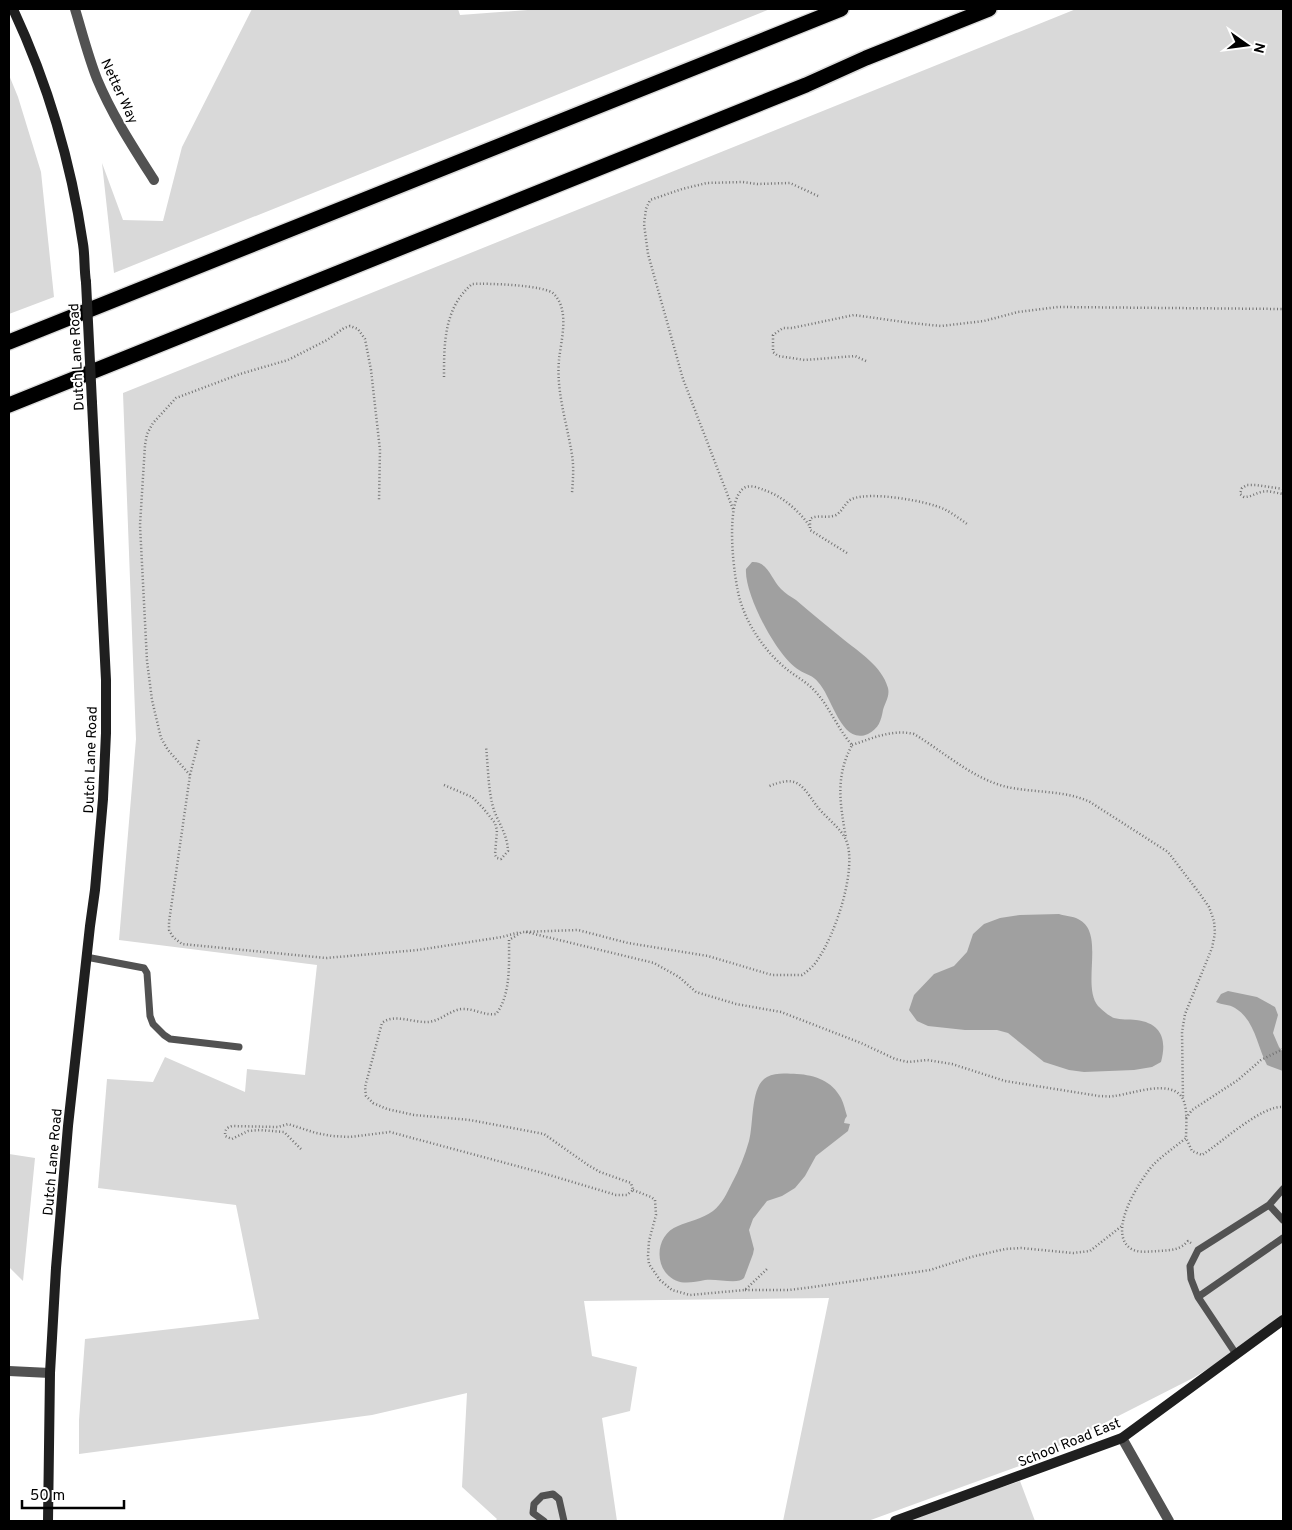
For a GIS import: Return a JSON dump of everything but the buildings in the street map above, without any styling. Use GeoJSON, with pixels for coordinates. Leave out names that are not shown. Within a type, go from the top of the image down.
{"type":"FeatureCollection","features":[{"type":"Feature","properties":{"kind":"highway"},"geometry":{"type":"LineString","coordinates":[[9,342],[841,9]]}},
{"type":"Feature","properties":{"kind":"highway"},"geometry":{"type":"LineString","coordinates":[[9,406],[990,9]]}},
{"type":"Feature","properties":{"kind":"street","name":"Dutch Lane Road"},"geometry":{"type":"LineString","coordinates":[[14,9],[55,113],[65,151],[84,246],[106,680],[103,799],[95,890],[68,1126],[56,1268],[50,1373],[48,1521]]}},
{"type":"Feature","properties":{"kind":"street","name":"Netter Way"},"geometry":{"type":"LineString","coordinates":[[75,9],[89,55],[107,100],[126,137],[154,180]]}},
{"type":"Feature","properties":{"kind":"street","name":"School Road East"},"geometry":{"type":"LineString","coordinates":[[896,1521],[1122,1438],[1283,1320]]}},
{"type":"Feature","properties":{"kind":"street"},"geometry":{"type":"LineString","coordinates":[[9,1371],[50,1373]]}},
{"type":"Feature","properties":{"kind":"street"},"geometry":{"type":"LineString","coordinates":[[1122,1438],[1169,1521]]}},
{"type":"Feature","properties":{"kind":"lane"},"geometry":{"type":"LineString","coordinates":[[86,957],[144,968],[147,973],[150,1016],[158,1029],[170,1039],[239,1047]]}},
{"type":"Feature","properties":{"kind":"lane"},"geometry":{"type":"LineString","coordinates":[[1236,1354],[1198,1297],[1191,1279],[1190,1266],[1198,1250],[1269,1206],[1283,1189]]}},
{"type":"Feature","properties":{"kind":"lane"},"geometry":{"type":"LineString","coordinates":[[1269,1206],[1283,1220]]}},
{"type":"Feature","properties":{"kind":"lane"},"geometry":{"type":"LineString","coordinates":[[1198,1297],[1283,1238]]}},
{"type":"Feature","properties":{"kind":"lane"},"geometry":{"type":"LineString","coordinates":[[544,1521],[533,1514],[534,1504],[542,1496],[552,1494],[559,1499],[564,1521]]}},
{"type":"Feature","properties":{"kind":"path"},"geometry":{"type":"LineString","coordinates":[[818,196],[790,183],[707,183],[650,200],[646,209],[644,224],[648,254],[683,380],[733,509],[734,572],[740,600],[752,628],[766,649],[788,670],[814,690],[852,745]]}},
{"type":"Feature","properties":{"kind":"path"},"geometry":{"type":"LineString","coordinates":[[444,377],[444,337],[462,292],[472,284],[504,284],[550,290],[556,295],[564,326],[559,361],[560,389],[564,422],[572,456],[572,493]]}},
{"type":"Feature","properties":{"kind":"path"},"geometry":{"type":"LineString","coordinates":[[866,361],[855,356],[805,360],[778,356],[772,352],[773,335],[783,328],[792,328],[854,315],[941,326],[984,321],[1018,312],[1058,307],[1283,309]]}},
{"type":"Feature","properties":{"kind":"path"},"geometry":{"type":"LineString","coordinates":[[190,775],[168,750],[161,738],[152,700],[147,661],[140,525],[145,445],[147,434],[153,423],[176,398],[240,374],[288,360],[350,326],[358,329],[365,339],[371,370],[380,450],[379,501]]}},
{"type":"Feature","properties":{"kind":"path"},"geometry":{"type":"LineString","coordinates":[[1283,489],[1247,485],[1242,488],[1240,494],[1244,497],[1250,497],[1260,492],[1270,491],[1283,494]]}},
{"type":"Feature","properties":{"kind":"path"},"geometry":{"type":"LineString","coordinates":[[733,509],[739,493],[747,486],[752,486],[778,496],[809,524]]}},
{"type":"Feature","properties":{"kind":"path"},"geometry":{"type":"LineString","coordinates":[[846,553],[814,534],[810,530],[809,524],[810,519],[813,517],[826,518],[838,514],[852,499],[887,497],[923,503],[944,509],[967,524]]}},
{"type":"Feature","properties":{"kind":"path"},"geometry":{"type":"LineString","coordinates":[[199,740],[190,775],[169,922],[169,930],[173,937],[182,944],[326,958],[418,950],[502,937],[522,932],[578,930],[628,943],[708,956],[772,975],[802,975],[817,961],[825,948],[850,873],[850,858],[841,811],[840,777],[852,745],[892,732],[902,731],[914,734],[990,781],[1007,787],[1078,797],[1090,802],[1168,852],[1209,907],[1214,921],[1215,933],[1206,965],[1185,1014],[1182,1032],[1186,1138],[1192,1151],[1202,1155],[1232,1132],[1264,1112],[1274,1108],[1283,1108]]}},
{"type":"Feature","properties":{"kind":"path"},"geometry":{"type":"LineString","coordinates":[[444,785],[472,797],[483,808],[495,823],[497,830],[495,856],[501,859],[504,857],[508,852],[508,842],[492,804],[486,747]]}},
{"type":"Feature","properties":{"kind":"path"},"geometry":{"type":"LineString","coordinates":[[767,787],[788,781],[803,786],[817,806],[846,838]]}},
{"type":"Feature","properties":{"kind":"path"},"geometry":{"type":"LineString","coordinates":[[1123,1225],[1090,1251],[1073,1253],[1021,1248],[1006,1249],[971,1257],[930,1270],[789,1290],[745,1290],[690,1295],[672,1290],[664,1284],[649,1264],[648,1248],[656,1215],[655,1200],[633,1190],[631,1183],[600,1172],[544,1134],[470,1120],[414,1115],[380,1106],[373,1103],[366,1096],[367,1076],[382,1023],[387,1019],[427,1022],[437,1020],[453,1011],[461,1009],[468,1009],[488,1015],[496,1014],[502,1006],[506,992],[509,940],[522,932],[654,963],[679,977],[696,992],[736,1004],[781,1012],[861,1043],[901,1061],[927,1060],[952,1064],[1005,1081],[1099,1096],[1170,1089],[1178,1092],[1183,1098]]}},
{"type":"Feature","properties":{"kind":"path"},"geometry":{"type":"LineString","coordinates":[[1186,1118],[1192,1110],[1238,1080],[1267,1056],[1283,1049]]}},
{"type":"Feature","properties":{"kind":"path"},"geometry":{"type":"LineString","coordinates":[[300,1149],[284,1132],[248,1131],[232,1139],[225,1136],[225,1131],[232,1126],[278,1127],[288,1124],[332,1136],[350,1137],[390,1132],[616,1195],[628,1195],[633,1190]]}},
{"type":"Feature","properties":{"kind":"path"},"geometry":{"type":"LineString","coordinates":[[1186,1138],[1161,1158],[1144,1177],[1131,1198],[1122,1233],[1124,1242],[1129,1248],[1143,1252],[1174,1250],[1183,1247],[1188,1241],[1198,1250]]}},
{"type":"Feature","properties":{"kind":"path"},"geometry":{"type":"LineString","coordinates":[[745,1290],[767,1268]]}},
{"type":"Feature","properties":{"kind":"shaded area"},"geometry":{"type":"Polygon","coordinates":[[[252,9],[458,9],[460,15],[541,9],[770,9],[114,273],[102,163],[123,220],[163,221],[182,147],[252,9]]]}},
{"type":"Feature","properties":{"kind":"shaded area"},"geometry":{"type":"Polygon","coordinates":[[[1076,9],[1283,9],[1283,1322],[1193,1378],[1022,1465],[868,1521],[783,1521],[829,1298],[584,1301],[592,1356],[637,1367],[630,1411],[602,1418],[617,1521],[495,1521],[497,1519],[462,1487],[467,1393],[372,1415],[79,1454],[79,1420],[85,1339],[259,1319],[236,1205],[98,1188],[107,1079],[153,1082],[165,1057],[245,1092],[247,1069],[305,1075],[317,965],[119,940],[136,739],[123,393],[1076,9]]]}},
{"type":"Feature","properties":{"kind":"shaded area"},"geometry":{"type":"Polygon","coordinates":[[[9,75],[18,97],[41,172],[54,297],[9,314],[9,75]]]}},
{"type":"Feature","properties":{"kind":"shaded area"},"geometry":{"type":"Polygon","coordinates":[[[752,562],[757,562],[766,567],[783,590],[863,654],[881,673],[888,688],[888,694],[880,721],[872,732],[859,736],[851,733],[844,727],[816,680],[790,663],[781,652],[772,639],[750,594],[746,569],[752,562]]]}},
{"type":"Feature","properties":{"kind":"shaded area"},"geometry":{"type":"Polygon","coordinates":[[[1059,914],[1078,919],[1086,926],[1091,935],[1093,997],[1098,1006],[1114,1018],[1145,1022],[1157,1029],[1163,1040],[1161,1062],[1152,1067],[1134,1070],[1084,1072],[1069,1070],[1044,1062],[1008,1033],[997,1030],[965,1030],[928,1026],[917,1021],[909,1010],[914,995],[934,974],[954,966],[967,952],[973,934],[984,924],[1000,918],[1020,915],[1059,914]]]}},
{"type":"Feature","properties":{"kind":"shaded area"},"geometry":{"type":"Polygon","coordinates":[[[1228,991],[1257,997],[1275,1007],[1278,1015],[1273,1033],[1283,1052],[1283,1071],[1267,1065],[1255,1034],[1242,1013],[1233,1007],[1216,1002],[1221,994],[1228,991]]]}},
{"type":"Feature","properties":{"kind":"shaded area"},"geometry":{"type":"Polygon","coordinates":[[[774,1074],[797,1074],[822,1080],[833,1087],[842,1100],[847,1116],[844,1123],[850,1124],[848,1131],[816,1156],[805,1176],[795,1188],[782,1196],[767,1201],[753,1219],[749,1230],[754,1249],[744,1278],[737,1281],[710,1280],[689,1283],[679,1282],[670,1277],[662,1267],[660,1260],[660,1246],[666,1234],[682,1224],[704,1216],[719,1205],[742,1162],[751,1134],[755,1097],[758,1088],[767,1077],[774,1074]]]}},
{"type":"Feature","properties":{"kind":"shaded area"},"geometry":{"type":"Polygon","coordinates":[[[9,1154],[35,1158],[23,1281],[9,1267],[9,1154]]]}},
{"type":"Feature","properties":{"kind":"shaded area"},"geometry":{"type":"Polygon","coordinates":[[[1020,1481],[1035,1521],[913,1521],[912,1518],[1020,1481]]]}}]}
